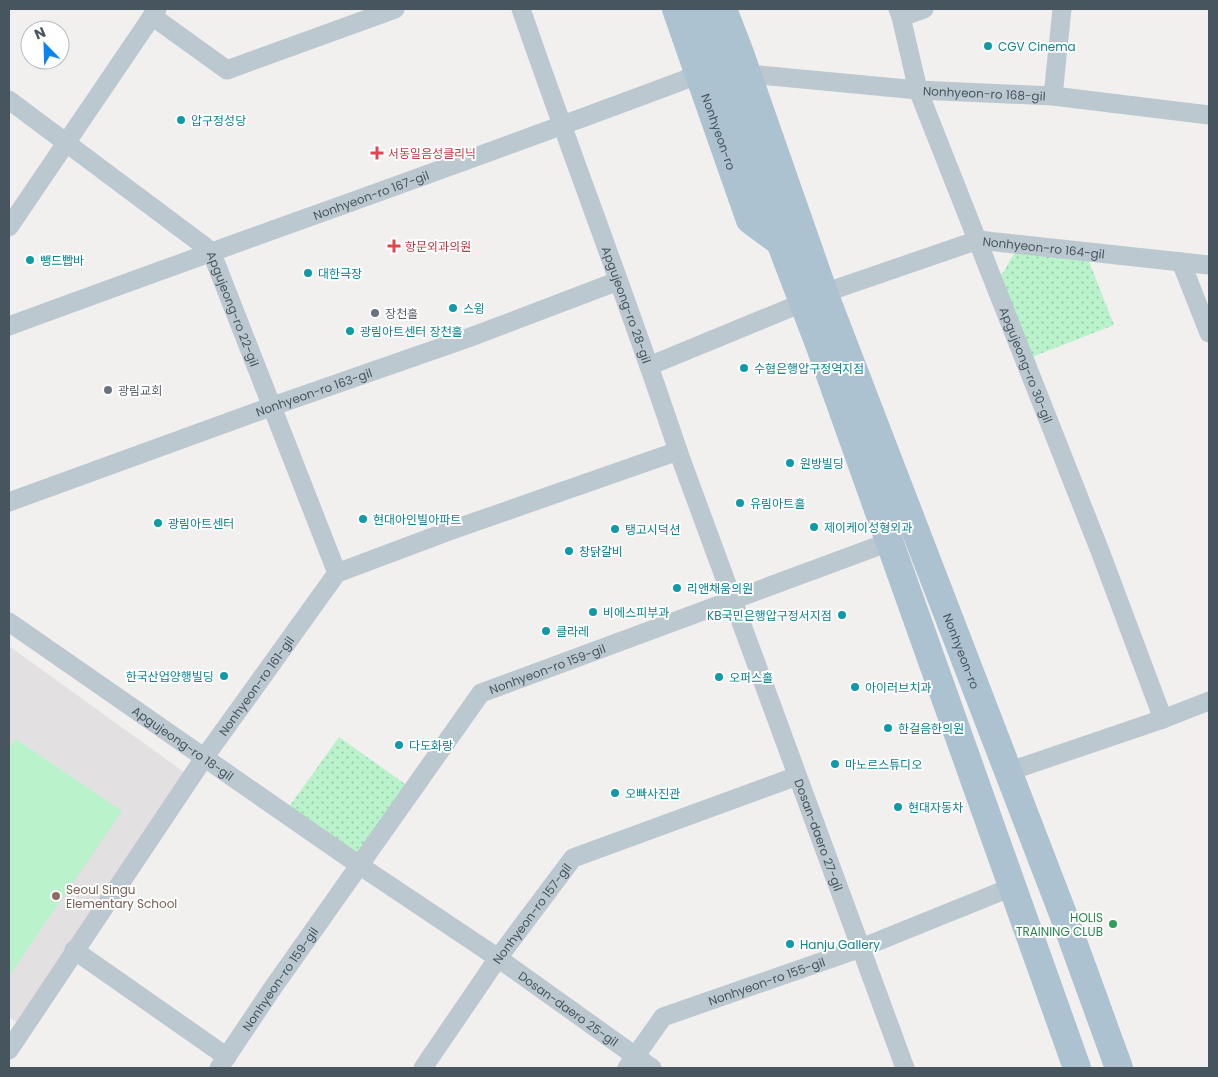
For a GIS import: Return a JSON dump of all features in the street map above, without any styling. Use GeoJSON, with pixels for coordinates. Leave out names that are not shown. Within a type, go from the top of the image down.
{"type":"FeatureCollection","features":[{"type":"Feature","properties":{"kind":"main road","name":"Nonhyeon-ro"},"geometry":{"type":"LineString","coordinates":[[676,9],[750,220],[791,238]]}},
{"type":"Feature","properties":{"kind":"main road","name":"Nonhyeon-ro"},"geometry":{"type":"LineString","coordinates":[[699,9],[779,203],[813,298],[1007,772],[1063,914],[1119,1068]]}},
{"type":"Feature","properties":{"kind":"main road","name":"Nonhyeon-ro"},"geometry":{"type":"LineString","coordinates":[[723,9],[740,53],[779,203]]}},
{"type":"Feature","properties":{"kind":"main road","name":"Nonhyeon-ro"},"geometry":{"type":"LineString","coordinates":[[737,9],[805,204],[791,238]]}},
{"type":"Feature","properties":{"kind":"main road","name":"Nonhyeon-ro"},"geometry":{"type":"LineString","coordinates":[[813,298],[822,353],[1077,1068]]}},
{"type":"Feature","properties":{"kind":"street"},"geometry":{"type":"LineString","coordinates":[[9,227],[155,12],[227,70],[394,9]]}},
{"type":"Feature","properties":{"kind":"street","name":"Apgujeong-ro 28-gil"},"geometry":{"type":"LineString","coordinates":[[522,9],[561,126],[733,600]]}},
{"type":"Feature","properties":{"kind":"street"},"geometry":{"type":"LineString","coordinates":[[900,13],[924,9]]}},
{"type":"Feature","properties":{"kind":"street"},"geometry":{"type":"LineString","coordinates":[[1053,96],[1062,9]]}},
{"type":"Feature","properties":{"kind":"street","name":"Apgujeong-ro 30-gil"},"geometry":{"type":"LineString","coordinates":[[900,13],[918,90],[1100,551],[1163,719]]}},
{"type":"Feature","properties":{"kind":"street","name":"Nonhyeon-ro 167-gil"},"geometry":{"type":"LineString","coordinates":[[9,326],[700,74]]}},
{"type":"Feature","properties":{"kind":"street","name":"Nonhyeon-ro 168-gil"},"geometry":{"type":"LineString","coordinates":[[760,75],[918,90],[1053,96],[1209,115]]}},
{"type":"Feature","properties":{"kind":"street","name":"Apgujeong-ro 22-gil"},"geometry":{"type":"LineString","coordinates":[[9,100],[211,251],[337,573]]}},
{"type":"Feature","properties":{"kind":"street","name":"Nonhyeon-ro 164-gil"},"geometry":{"type":"LineString","coordinates":[[813,298],[978,240],[1209,265]]}},
{"type":"Feature","properties":{"kind":"street"},"geometry":{"type":"LineString","coordinates":[[1181,262],[1209,332]]}},
{"type":"Feature","properties":{"kind":"street","name":"Nonhyeon-ro 163-gil"},"geometry":{"type":"LineString","coordinates":[[9,502],[450,344],[618,281]]}},
{"type":"Feature","properties":{"kind":"street"},"geometry":{"type":"LineString","coordinates":[[649,366],[813,298]]}},
{"type":"Feature","properties":{"kind":"street"},"geometry":{"type":"LineString","coordinates":[[337,573],[678,451]]}},
{"type":"Feature","properties":{"kind":"street","name":"Nonhyeon-ro 159-gil"},"geometry":{"type":"LineString","coordinates":[[74,950],[223,1063],[359,865],[481,693],[889,542]]}},
{"type":"Feature","properties":{"kind":"street","name":"Nonhyeon-ro 161-gil"},"geometry":{"type":"LineString","coordinates":[[9,1050],[204,758],[337,573]]}},
{"type":"Feature","properties":{"kind":"street","name":"Dosan-daero 27-gil"},"geometry":{"type":"LineString","coordinates":[[733,600],[905,1068]]}},
{"type":"Feature","properties":{"kind":"street","name":"Apgujeong-ro 18-gil"},"geometry":{"type":"LineString","coordinates":[[9,622],[359,865]]}},
{"type":"Feature","properties":{"kind":"street"},"geometry":{"type":"LineString","coordinates":[[1007,772],[1163,719],[1209,701]]}},
{"type":"Feature","properties":{"kind":"street","name":"Nonhyeon-ro 157-gil"},"geometry":{"type":"LineString","coordinates":[[423,1068],[498,958],[573,858],[797,776]]}},
{"type":"Feature","properties":{"kind":"street","name":"Dosan-daero 25-gil"},"geometry":{"type":"LineString","coordinates":[[359,865],[498,958],[631,1062],[652,1068]]}},
{"type":"Feature","properties":{"kind":"street","name":"Nonhyeon-ro 155-gil"},"geometry":{"type":"LineString","coordinates":[[631,1062],[664,1017],[861,948],[1012,887]]}},
{"type":"Feature","properties":{"kind":"shaded area","name":"Seoul Singu Elementary School"},"geometry":{"type":"Polygon","coordinates":[[[9,646],[188,775],[16,1022],[9,1017],[9,646]]]}},
{"type":"Feature","properties":{"kind":"green space"},"geometry":{"type":"Polygon","coordinates":[[[1016,250],[1088,259],[1114,325],[1032,357],[1000,278],[1016,250]]]}},
{"type":"Feature","properties":{"kind":"green space"},"geometry":{"type":"Polygon","coordinates":[[[339,737],[408,786],[354,860],[286,811],[339,737]]]}},
{"type":"Feature","properties":{"kind":"green space"},"geometry":{"type":"Polygon","coordinates":[[[16,739],[122,811],[9,976],[9,748],[16,739]]]}},
{"type":"Feature","properties":{"kind":"place","name":"CGV Cinema"},"geometry":{"type":"Point","coordinates":[988,46]}},
{"type":"Feature","properties":{"kind":"place","name":"압구정성당"},"geometry":{"type":"Point","coordinates":[181,120]}},
{"type":"Feature","properties":{"kind":"place","name":"서동일음성클리닉"},"geometry":{"type":"Point","coordinates":[377,153]}},
{"type":"Feature","properties":{"kind":"place","name":"항문외과의원"},"geometry":{"type":"Point","coordinates":[394,246]}},
{"type":"Feature","properties":{"kind":"place","name":"뺑드빱바"},"geometry":{"type":"Point","coordinates":[30,260]}},
{"type":"Feature","properties":{"kind":"place","name":"대한극장"},"geometry":{"type":"Point","coordinates":[308,273]}},
{"type":"Feature","properties":{"kind":"place","name":"스윙"},"geometry":{"type":"Point","coordinates":[453,308]}},
{"type":"Feature","properties":{"kind":"place","name":"장천홀"},"geometry":{"type":"Point","coordinates":[375,313]}},
{"type":"Feature","properties":{"kind":"place","name":"광림아트센터 장천홀"},"geometry":{"type":"Point","coordinates":[350,331]}},
{"type":"Feature","properties":{"kind":"place","name":"수협은행압구정역지점"},"geometry":{"type":"Point","coordinates":[744,368]}},
{"type":"Feature","properties":{"kind":"place","name":"광림교회"},"geometry":{"type":"Point","coordinates":[108,390]}},
{"type":"Feature","properties":{"kind":"place","name":"원방빌딩"},"geometry":{"type":"Point","coordinates":[790,463]}},
{"type":"Feature","properties":{"kind":"place","name":"유림아트홀"},"geometry":{"type":"Point","coordinates":[740,503]}},
{"type":"Feature","properties":{"kind":"place","name":"현대아인빌아파트"},"geometry":{"type":"Point","coordinates":[363,519]}},
{"type":"Feature","properties":{"kind":"place","name":"광림아트센터"},"geometry":{"type":"Point","coordinates":[158,523]}},
{"type":"Feature","properties":{"kind":"place","name":"제이케이성형외과"},"geometry":{"type":"Point","coordinates":[814,527]}},
{"type":"Feature","properties":{"kind":"place","name":"탱고시덕션"},"geometry":{"type":"Point","coordinates":[615,529]}},
{"type":"Feature","properties":{"kind":"place","name":"창닭갈비"},"geometry":{"type":"Point","coordinates":[569,551]}},
{"type":"Feature","properties":{"kind":"place","name":"리앤채움의원"},"geometry":{"type":"Point","coordinates":[677,588]}},
{"type":"Feature","properties":{"kind":"place","name":"비에스피부과"},"geometry":{"type":"Point","coordinates":[593,612]}},
{"type":"Feature","properties":{"kind":"place","name":"KB국민은행압구정서지점"},"geometry":{"type":"Point","coordinates":[842,615]}},
{"type":"Feature","properties":{"kind":"place","name":"클라레"},"geometry":{"type":"Point","coordinates":[546,631]}},
{"type":"Feature","properties":{"kind":"place","name":"한국산업양행빌딩"},"geometry":{"type":"Point","coordinates":[224,676]}},
{"type":"Feature","properties":{"kind":"place","name":"오퍼스홀"},"geometry":{"type":"Point","coordinates":[719,677]}},
{"type":"Feature","properties":{"kind":"place","name":"아이러브치과"},"geometry":{"type":"Point","coordinates":[855,687]}},
{"type":"Feature","properties":{"kind":"place","name":"한걸음한의원"},"geometry":{"type":"Point","coordinates":[888,728]}},
{"type":"Feature","properties":{"kind":"place","name":"다도화랑"},"geometry":{"type":"Point","coordinates":[399,745]}},
{"type":"Feature","properties":{"kind":"place","name":"마노르스튜디오"},"geometry":{"type":"Point","coordinates":[835,764]}},
{"type":"Feature","properties":{"kind":"place","name":"오빠사진관"},"geometry":{"type":"Point","coordinates":[615,793]}},
{"type":"Feature","properties":{"kind":"place","name":"현대자동차"},"geometry":{"type":"Point","coordinates":[898,807]}},
{"type":"Feature","properties":{"kind":"place","name":"Seoul Singu Elementary School"},"geometry":{"type":"Point","coordinates":[56,896]}},
{"type":"Feature","properties":{"kind":"place","name":"HOLIS TRAINING CLUB"},"geometry":{"type":"Point","coordinates":[1113,924]}},
{"type":"Feature","properties":{"kind":"place","name":"Hanju Gallery"},"geometry":{"type":"Point","coordinates":[790,944]}}]}
